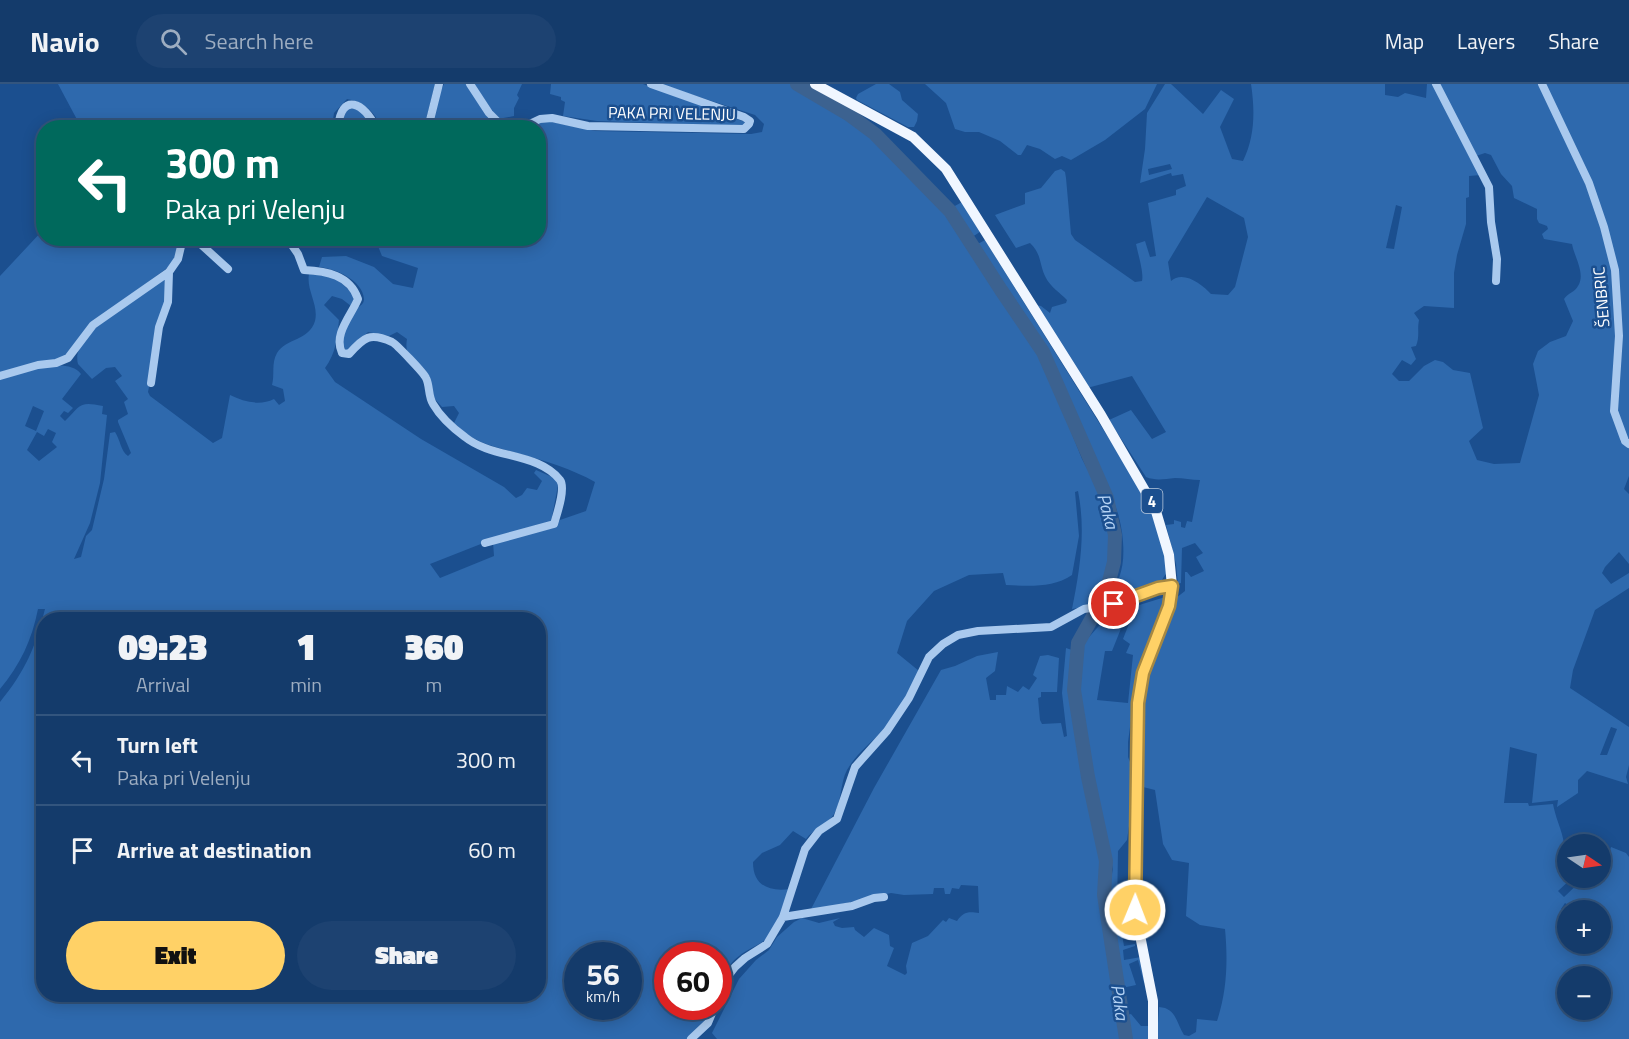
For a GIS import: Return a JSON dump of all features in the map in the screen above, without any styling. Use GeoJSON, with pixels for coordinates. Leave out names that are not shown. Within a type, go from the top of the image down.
{"type":"FeatureCollection","features":[{"type":"Feature","properties":{"kind":"main road","name":"4"},"geometry":{"type":"LineString","coordinates":[[815,84],[913,136],[946,169],[1101,415],[1155,508],[1169,555],[1172,586],[1169,606],[1143,673],[1137,714],[1135,910],[1153,1001],[1153,1039]]}},
{"type":"Feature","properties":{"kind":"street"},"geometry":{"type":"LineString","coordinates":[[430,120],[439,84]]}},
{"type":"Feature","properties":{"kind":"street"},"geometry":{"type":"LineString","coordinates":[[470,84],[496,120]]}},
{"type":"Feature","properties":{"kind":"street","name":"PAKA PRI VELENJU"},"geometry":{"type":"LineString","coordinates":[[538,120],[552,118],[588,126],[744,129],[749,124],[750,121],[744,117],[651,84]]}},
{"type":"Feature","properties":{"kind":"street"},"geometry":{"type":"LineString","coordinates":[[1436,84],[1489,187],[1491,222],[1497,259],[1496,281]]}},
{"type":"Feature","properties":{"kind":"street","name":"ŠENBRIC"},"geometry":{"type":"LineString","coordinates":[[1542,84],[1589,183],[1615,270],[1619,336],[1614,411],[1625,441],[1629,444]]}},
{"type":"Feature","properties":{"kind":"street"},"geometry":{"type":"LineString","coordinates":[[339,120],[339,113],[343,108],[356,105],[373,120]]}},
{"type":"Feature","properties":{"kind":"street"},"geometry":{"type":"LineString","coordinates":[[0,376],[68,358],[99,320],[168,272],[178,260],[182,246]]}},
{"type":"Feature","properties":{"kind":"street"},"geometry":{"type":"LineString","coordinates":[[203,246],[228,269]]}},
{"type":"Feature","properties":{"kind":"street"},"geometry":{"type":"LineString","coordinates":[[292,246],[304,270],[331,273],[341,277],[355,291],[358,299],[342,330],[339,350],[342,353],[349,354],[365,338],[371,336],[398,345],[424,373],[435,407],[465,438],[486,450],[532,462],[559,479],[562,490],[554,524],[485,543]]}},
{"type":"Feature","properties":{"kind":"street"},"geometry":{"type":"LineString","coordinates":[[152,383],[157,335],[168,302],[168,272]]}},
{"type":"Feature","properties":{"kind":"street"},"geometry":{"type":"LineString","coordinates":[[732,971],[745,958],[767,944],[783,917],[805,849],[819,831],[837,819],[855,767],[886,731],[903,706],[929,657],[943,644],[958,635],[978,631],[1051,627],[1084,609],[1114,604],[1158,588],[1172,586]]}},
{"type":"Feature","properties":{"kind":"street"},"geometry":{"type":"LineString","coordinates":[[783,917],[852,906],[874,897],[884,897]]}},
{"type":"Feature","properties":{"kind":"street"},"geometry":{"type":"LineString","coordinates":[[691,1039],[709,1020]]}},
{"type":"Feature","properties":{"kind":"shaded area"},"geometry":{"type":"Polygon","coordinates":[[[58,84],[435,84],[426,120],[377,120],[368,108],[347,99],[334,113],[333,120],[77,120],[58,84]]]}},
{"type":"Feature","properties":{"kind":"shaded area"},"geometry":{"type":"Polygon","coordinates":[[[444,84],[466,84],[494,120],[433,120],[437,99],[444,84]]]}},
{"type":"Feature","properties":{"kind":"shaded area"},"geometry":{"type":"Polygon","coordinates":[[[474,84],[522,84],[517,95],[519,98],[514,108],[514,116],[498,119],[474,84]]]}},
{"type":"Feature","properties":{"kind":"shaded area"},"geometry":{"type":"Polygon","coordinates":[[[551,84],[643,84],[745,122],[744,126],[597,121],[563,116],[565,102],[561,100],[561,97],[550,94],[551,84]]]}},
{"type":"Feature","properties":{"kind":"shaded area"},"geometry":{"type":"Polygon","coordinates":[[[659,84],[790,84],[818,97],[871,135],[928,196],[945,210],[1039,352],[1082,459],[1107,506],[1104,510],[1110,527],[1111,555],[1108,573],[1096,605],[1072,609],[1081,550],[1082,521],[1078,491],[1075,492],[1079,536],[1072,575],[1057,582],[1032,586],[1006,585],[1003,573],[969,575],[934,591],[907,621],[897,653],[919,671],[893,717],[847,770],[834,814],[828,822],[806,839],[793,831],[780,845],[762,853],[753,862],[756,876],[763,885],[775,889],[790,889],[772,932],[764,941],[732,963],[732,942],[654,942],[654,1020],[706,1020],[688,1039],[0,1039],[0,702],[17,679],[36,638],[36,1002],[546,1002],[546,612],[44,612],[45,609],[38,609],[24,652],[14,671],[0,689],[0,379],[42,367],[65,366],[81,374],[62,399],[73,408],[68,413],[64,411],[60,416],[65,421],[85,404],[103,406],[102,414],[107,415],[100,483],[90,523],[74,559],[81,557],[86,536],[92,530],[104,479],[110,433],[115,432],[128,456],[131,453],[118,422],[128,414],[124,402],[128,399],[115,381],[122,376],[115,367],[106,368],[92,379],[78,364],[78,352],[85,339],[110,314],[166,277],[167,290],[148,392],[150,396],[213,443],[222,438],[230,395],[252,402],[274,399],[279,405],[285,401],[283,389],[272,385],[275,357],[286,344],[308,332],[315,321],[309,274],[335,277],[355,296],[351,306],[342,299],[332,296],[324,305],[339,320],[334,351],[325,368],[335,382],[421,439],[504,487],[516,498],[522,495],[527,488],[537,490],[542,481],[534,473],[536,470],[559,480],[551,522],[491,540],[430,564],[440,578],[494,556],[493,542],[553,528],[560,520],[586,511],[595,482],[559,466],[469,436],[454,423],[459,413],[454,406],[442,407],[433,397],[428,374],[407,352],[407,339],[397,332],[389,336],[368,332],[350,350],[346,351],[341,341],[353,313],[364,299],[359,286],[347,276],[319,267],[322,257],[346,256],[374,267],[393,284],[413,288],[418,268],[382,256],[378,246],[546,246],[547,121],[595,131],[751,134],[762,132],[764,124],[755,115],[659,84]],[[33,406],[25,426],[36,431],[44,411],[33,406]],[[48,429],[44,436],[37,432],[27,450],[39,461],[57,447],[52,442],[56,433],[48,429]]]}},
{"type":"Feature","properties":{"kind":"shaded area"},"geometry":{"type":"Polygon","coordinates":[[[876,84],[889,84],[900,92],[902,100],[918,114],[914,127],[908,127],[857,100],[858,94],[876,84]]]}},
{"type":"Feature","properties":{"kind":"shaded area"},"geometry":{"type":"Polygon","coordinates":[[[925,84],[1157,84],[1145,109],[1105,140],[1071,160],[1062,156],[1055,159],[1040,149],[1027,145],[1021,155],[1018,155],[1000,141],[979,132],[955,129],[946,103],[925,84]]]}},
{"type":"Feature","properties":{"kind":"shaded area"},"geometry":{"type":"Polygon","coordinates":[[[1165,84],[1171,84],[1203,114],[1221,90],[1234,99],[1220,127],[1232,159],[1243,161],[1250,142],[1253,123],[1251,84],[1385,84],[1385,95],[1398,97],[1405,93],[1426,98],[1427,84],[1434,84],[1481,175],[1469,176],[1466,224],[1454,273],[1454,308],[1424,306],[1414,313],[1419,320],[1416,346],[1411,347],[1416,359],[1411,365],[1402,360],[1392,374],[1399,381],[1409,381],[1424,366],[1435,360],[1443,362],[1453,370],[1470,373],[1483,428],[1469,441],[1477,460],[1494,464],[1520,463],[1539,395],[1533,364],[1538,351],[1550,342],[1566,336],[1573,321],[1564,299],[1578,286],[1580,271],[1572,244],[1544,239],[1542,234],[1548,229],[1547,226],[1539,223],[1537,209],[1514,198],[1512,186],[1501,174],[1491,155],[1485,153],[1476,156],[1439,84],[1629,84],[1629,439],[1625,435],[1620,441],[1629,448],[1629,476],[1624,489],[1629,494],[1629,564],[1619,552],[1602,573],[1611,584],[1629,573],[1629,588],[1595,610],[1573,670],[1570,688],[1629,727],[1629,765],[1626,777],[1628,784],[1587,771],[1578,780],[1578,793],[1557,807],[1558,800],[1532,803],[1537,754],[1510,747],[1504,803],[1528,803],[1529,806],[1553,804],[1561,834],[1557,834],[1557,888],[1561,888],[1558,891],[1564,897],[1573,888],[1611,888],[1611,847],[1626,853],[1629,857],[1629,1039],[1157,1039],[1159,1007],[1172,1013],[1184,1035],[1189,1036],[1196,1032],[1197,1019],[1217,1021],[1226,976],[1225,929],[1200,925],[1186,916],[1189,863],[1172,860],[1163,844],[1155,790],[1143,787],[1141,759],[1141,713],[1147,671],[1176,598],[1185,591],[1185,572],[1191,577],[1204,571],[1196,557],[1203,553],[1195,543],[1182,548],[1181,583],[1178,584],[1176,564],[1166,525],[1174,524],[1174,520],[1181,522],[1181,527],[1185,528],[1187,521],[1192,522],[1200,480],[1146,477],[1109,420],[1131,410],[1152,439],[1166,432],[1132,376],[1087,388],[1036,305],[1050,313],[1052,307],[1066,303],[1067,300],[1048,281],[1034,247],[1030,243],[1016,248],[995,215],[1025,204],[1025,193],[1041,188],[1055,171],[1061,169],[1065,172],[1071,234],[1075,240],[1135,282],[1142,281],[1142,268],[1136,244],[1145,241],[1150,257],[1156,256],[1148,203],[1176,195],[1176,190],[1186,186],[1183,174],[1172,176],[1171,173],[1140,183],[1147,113],[1165,84]],[[1170,164],[1148,169],[1149,175],[1172,169],[1170,164]],[[1207,197],[1168,262],[1171,281],[1181,277],[1187,278],[1203,286],[1211,294],[1228,295],[1235,287],[1248,237],[1244,218],[1207,197]],[[1396,205],[1386,248],[1394,249],[1402,207],[1396,205]],[[1611,727],[1600,755],[1607,755],[1617,729],[1611,727]]]}},
{"type":"Feature","properties":{"kind":"shaded area"},"geometry":{"type":"Polygon","coordinates":[[[355,108],[363,111],[369,120],[343,120],[347,109],[355,108]]]}},
{"type":"Feature","properties":{"kind":"shaded area"},"geometry":{"type":"Polygon","coordinates":[[[962,202],[980,232],[972,237],[953,207],[962,202]]]}},
{"type":"Feature","properties":{"kind":"shaded area"},"geometry":{"type":"Polygon","coordinates":[[[36,237],[36,246],[179,246],[174,263],[111,309],[66,357],[0,373],[0,276],[36,237]]]}},
{"type":"Feature","properties":{"kind":"shaded area"},"geometry":{"type":"Polygon","coordinates":[[[985,240],[1146,498],[1164,549],[1167,572],[1160,583],[1154,586],[1107,603],[1118,581],[1123,560],[1121,528],[1114,502],[1078,430],[1057,374],[1040,338],[976,245],[985,240]]]}},
{"type":"Feature","properties":{"kind":"shaded area"},"geometry":{"type":"Polygon","coordinates":[[[1166,598],[1143,655],[1135,690],[1128,742],[1128,757],[1132,767],[1131,812],[1127,840],[1118,851],[1117,911],[1130,923],[1132,932],[1122,935],[1124,946],[1135,944],[1123,950],[1124,960],[1141,957],[1146,983],[1144,983],[1138,960],[1129,964],[1136,985],[1122,988],[1107,896],[1113,869],[1091,779],[1077,689],[1082,645],[1105,619],[1128,611],[1112,651],[1105,651],[1097,700],[1128,703],[1133,655],[1126,653],[1130,644],[1123,639],[1136,606],[1166,598]]]}},
{"type":"Feature","properties":{"kind":"shaded area"},"geometry":{"type":"Polygon","coordinates":[[[1066,648],[1072,650],[1071,677],[1076,730],[1103,861],[1104,873],[1099,880],[1099,888],[1112,977],[1123,1016],[1131,1014],[1141,1026],[1149,1026],[1148,1039],[717,1039],[712,1033],[718,1020],[732,1020],[732,993],[739,979],[756,960],[769,950],[777,937],[802,918],[819,923],[840,918],[833,922],[835,926],[854,927],[864,937],[874,928],[889,935],[890,946],[894,948],[887,966],[905,975],[912,943],[928,936],[943,920],[946,922],[949,918],[957,921],[966,913],[979,913],[978,886],[961,885],[959,889],[952,888],[950,894],[945,894],[944,888],[934,888],[933,894],[891,893],[810,911],[874,788],[941,670],[977,656],[998,652],[995,671],[986,678],[990,700],[996,700],[996,695],[1006,695],[1007,686],[1018,692],[1023,686],[1029,690],[1037,678],[1033,675],[1040,656],[1048,655],[1059,658],[1057,692],[1041,692],[1041,697],[1038,698],[1042,724],[1061,723],[1064,737],[1067,736],[1062,693],[1066,648]]]}},
{"type":"Feature","properties":{"kind":"waterway","name":"Paka"},"geometry":{"type":"LineString","coordinates":[[797,84],[848,114],[875,134],[950,211],[1043,352],[1107,498],[1115,535],[1114,562],[1106,593],[1078,643],[1074,690],[1088,777],[1106,861],[1104,895],[1126,1039]]}},
{"type":"Feature","properties":{"kind":"route"},"geometry":{"type":"LineString","coordinates":[[1114,604],[1158,588],[1172,586],[1169,606],[1143,673],[1138,703],[1135,910]]}}]}
